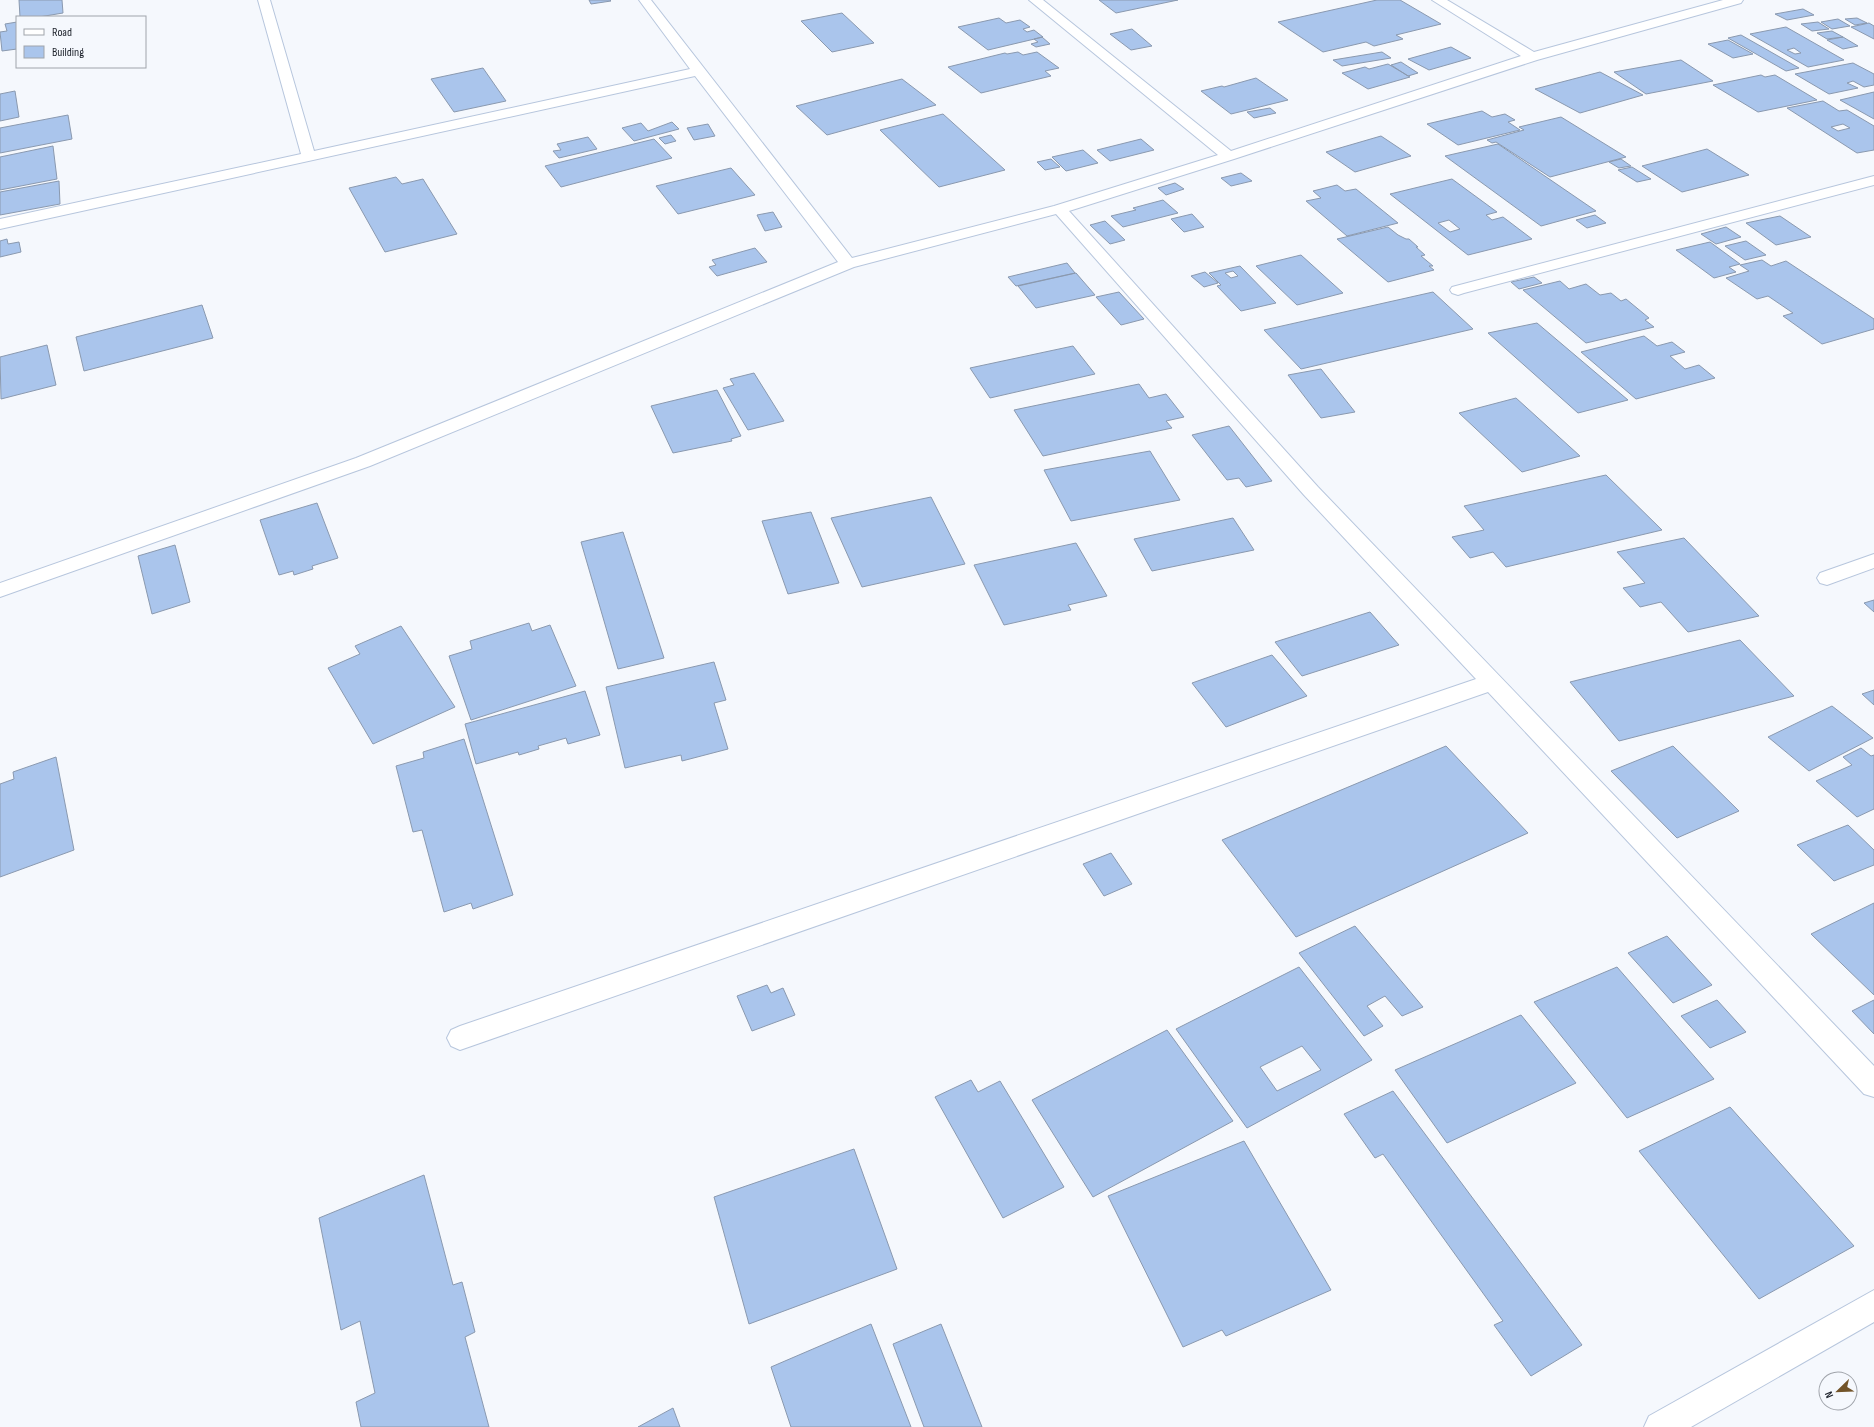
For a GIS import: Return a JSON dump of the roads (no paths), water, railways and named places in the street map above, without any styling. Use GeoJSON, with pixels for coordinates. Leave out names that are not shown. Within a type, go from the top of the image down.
{"type":"FeatureCollection","features":[{"type":"Feature","properties":{"kind":"street"},"geometry":{"type":"LineString","coordinates":[[264,0],[308,157]]}},
{"type":"Feature","properties":{"kind":"street"},"geometry":{"type":"LineString","coordinates":[[645,0],[698,71],[848,264]]}},
{"type":"Feature","properties":{"kind":"street"},"geometry":{"type":"LineString","coordinates":[[1035,0],[1229,156]]}},
{"type":"Feature","properties":{"kind":"street"},"geometry":{"type":"LineString","coordinates":[[1438,0],[1532,57]]}},
{"type":"Feature","properties":{"kind":"street"},"geometry":{"type":"LineString","coordinates":[[0,590],[363,462],[848,264],[1059,208],[1229,156],[1532,57],[1737,0]]}},
{"type":"Feature","properties":{"kind":"street"},"geometry":{"type":"LineString","coordinates":[[0,224],[698,71]]}},
{"type":"Feature","properties":{"kind":"street"},"geometry":{"type":"LineString","coordinates":[[1458,290],[1874,180]]}},
{"type":"Feature","properties":{"kind":"street"},"geometry":{"type":"LineString","coordinates":[[1059,208],[1311,491],[1874,1085]]}},
{"type":"Feature","properties":{"kind":"street"},"geometry":{"type":"LineString","coordinates":[[1827,578],[1874,561]]}},
{"type":"Feature","properties":{"kind":"street"},"geometry":{"type":"LineString","coordinates":[[460,1038],[1492,682]]}},
{"type":"Feature","properties":{"kind":"street"},"geometry":{"type":"LineString","coordinates":[[1660,1427],[1874,1305]]}}]}
